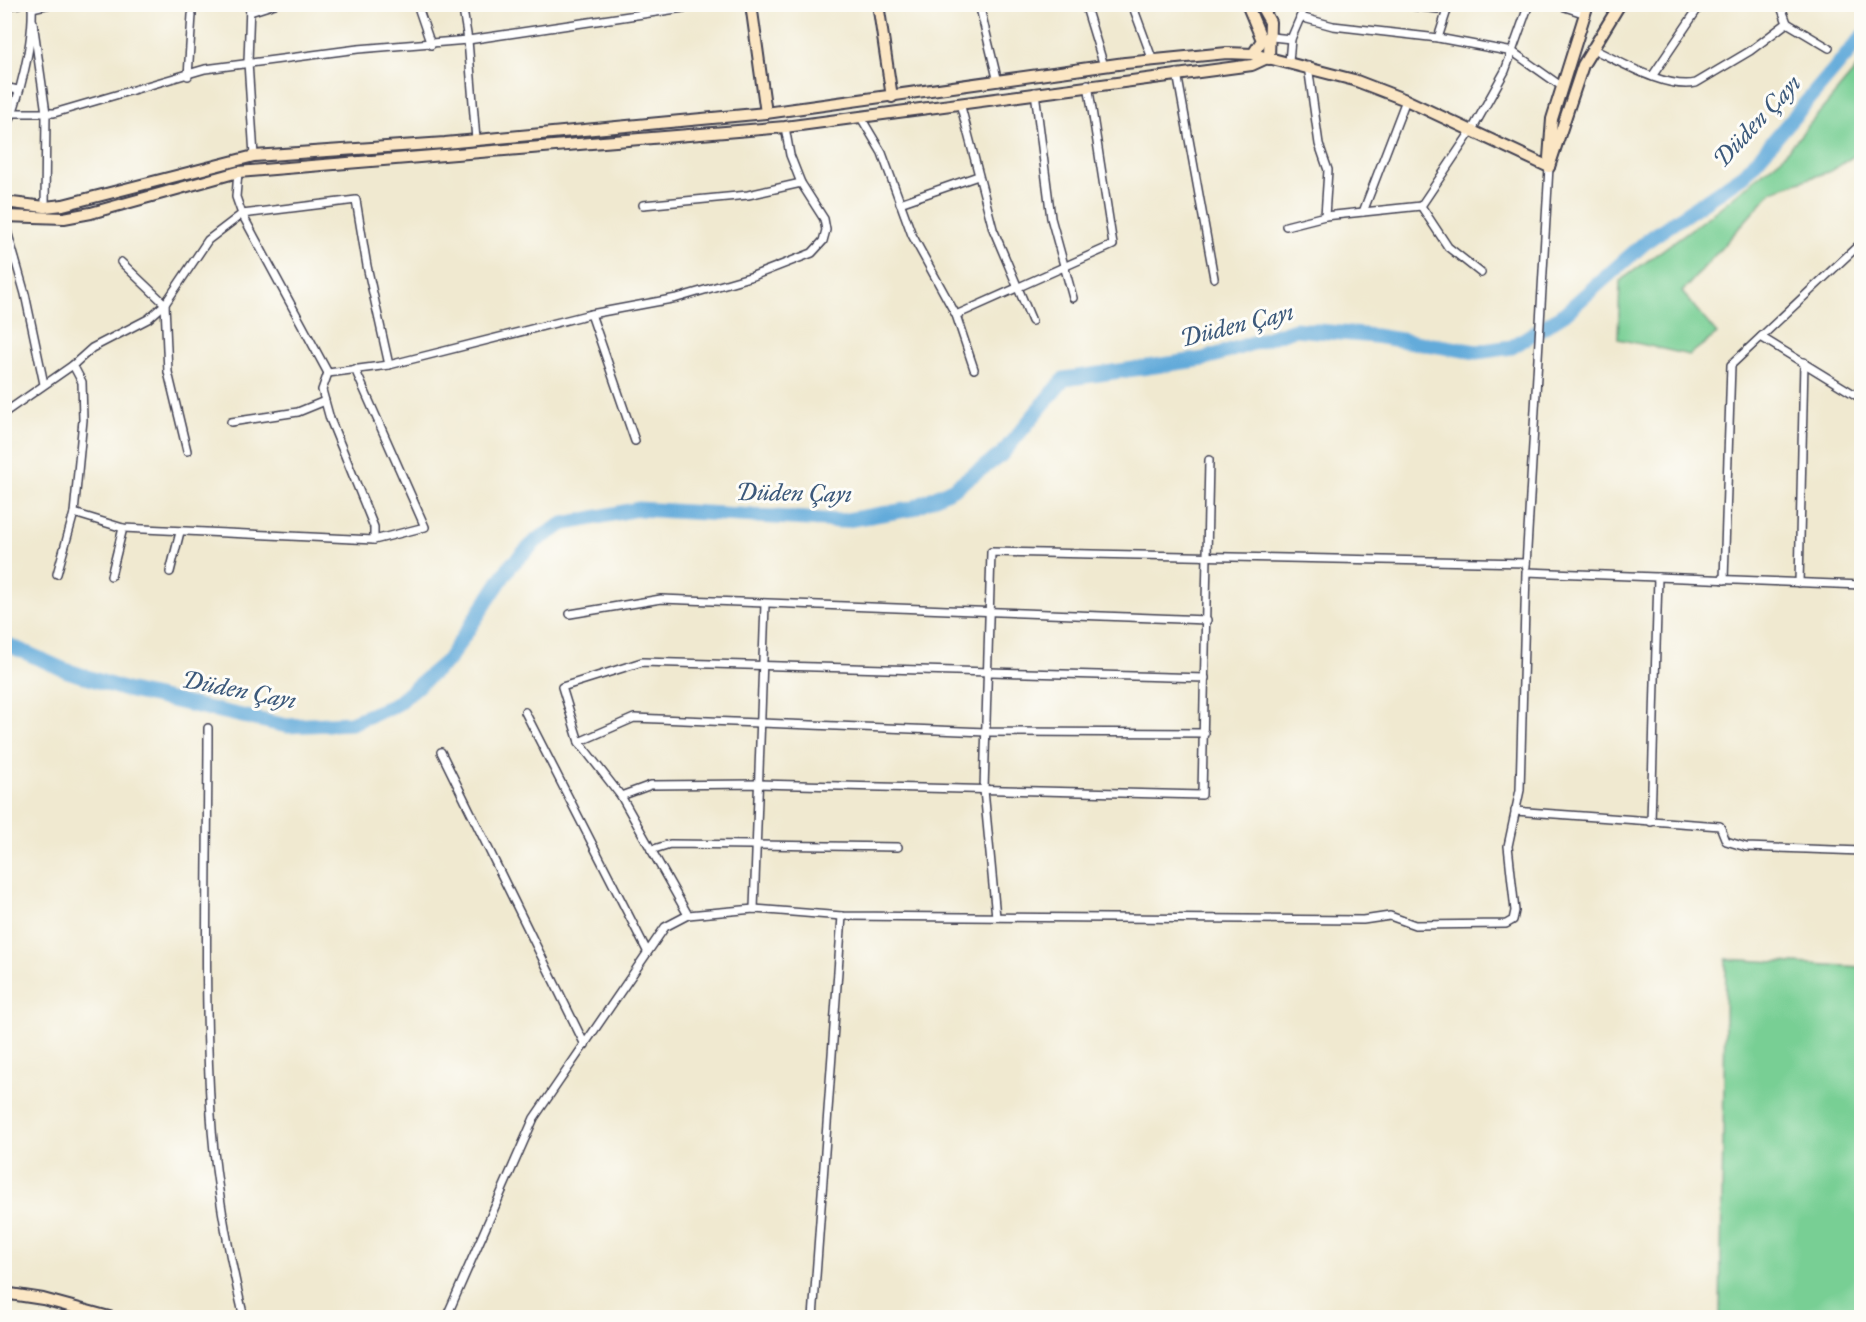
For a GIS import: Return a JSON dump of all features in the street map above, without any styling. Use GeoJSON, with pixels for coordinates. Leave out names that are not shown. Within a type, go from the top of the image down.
{"type":"FeatureCollection","features":[{"type":"Feature","properties":{"kind":"main road"},"geometry":{"type":"LineString","coordinates":[[751,4],[766,113]]}},
{"type":"Feature","properties":{"kind":"main road"},"geometry":{"type":"LineString","coordinates":[[878,4],[892,97]]}},
{"type":"Feature","properties":{"kind":"main road"},"geometry":{"type":"LineString","coordinates":[[1247,4],[1267,38]]}},
{"type":"Feature","properties":{"kind":"main road"},"geometry":{"type":"LineString","coordinates":[[1260,4],[1270,22],[1267,38],[1268,58]]}},
{"type":"Feature","properties":{"kind":"main road"},"geometry":{"type":"LineString","coordinates":[[1550,167],[1574,88],[1591,48],[1620,4]]}},
{"type":"Feature","properties":{"kind":"main road"},"geometry":{"type":"LineString","coordinates":[[1550,167],[1549,141],[1561,86],[1587,9]]}},
{"type":"Feature","properties":{"kind":"main road"},"geometry":{"type":"LineString","coordinates":[[1253,54],[1267,38]]}},
{"type":"Feature","properties":{"kind":"main road"},"geometry":{"type":"LineString","coordinates":[[4,202],[45,207],[106,195],[254,156],[476,140],[766,113],[1104,66],[1227,53],[1253,54],[1308,66],[1406,100],[1472,130],[1509,150],[1550,167]]}},
{"type":"Feature","properties":{"kind":"main road"},"geometry":{"type":"LineString","coordinates":[[4,218],[64,218],[91,213],[238,172],[785,127],[1088,84],[1252,65],[1268,58]]}},
{"type":"Feature","properties":{"kind":"main road"},"geometry":{"type":"LineString","coordinates":[[957,88],[960,103]]}},
{"type":"Feature","properties":{"kind":"main road"},"geometry":{"type":"LineString","coordinates":[[236,159],[238,172]]}},
{"type":"Feature","properties":{"kind":"main road"},"geometry":{"type":"LineString","coordinates":[[4,1293],[43,1299],[113,1317]]}},
{"type":"Feature","properties":{"kind":"street"},"geometry":{"type":"LineString","coordinates":[[4,6],[19,4]]}},
{"type":"Feature","properties":{"kind":"street"},"geometry":{"type":"LineString","coordinates":[[45,207],[46,113],[32,6],[50,4]]}},
{"type":"Feature","properties":{"kind":"street"},"geometry":{"type":"LineString","coordinates":[[254,156],[248,62],[250,8],[275,4]]}},
{"type":"Feature","properties":{"kind":"street"},"geometry":{"type":"LineString","coordinates":[[417,4],[431,45]]}},
{"type":"Feature","properties":{"kind":"street"},"geometry":{"type":"LineString","coordinates":[[462,4],[468,40],[476,140]]}},
{"type":"Feature","properties":{"kind":"street"},"geometry":{"type":"LineString","coordinates":[[4,113],[13,115],[46,113],[188,76],[205,69],[248,62],[358,49],[431,45],[710,4]]}},
{"type":"Feature","properties":{"kind":"street"},"geometry":{"type":"LineString","coordinates":[[979,4],[998,82]]}},
{"type":"Feature","properties":{"kind":"street"},"geometry":{"type":"LineString","coordinates":[[1086,4],[1104,66]]}},
{"type":"Feature","properties":{"kind":"street"},"geometry":{"type":"LineString","coordinates":[[1132,4],[1153,61]]}},
{"type":"Feature","properties":{"kind":"street"},"geometry":{"type":"LineString","coordinates":[[1289,62],[1291,39],[1306,4]]}},
{"type":"Feature","properties":{"kind":"street"},"geometry":{"type":"LineString","coordinates":[[1395,4],[1448,7],[1438,38]]}},
{"type":"Feature","properties":{"kind":"street"},"geometry":{"type":"LineString","coordinates":[[1421,206],[1472,130],[1513,52],[1528,4]]}},
{"type":"Feature","properties":{"kind":"street"},"geometry":{"type":"LineString","coordinates":[[1556,4],[1587,9]]}},
{"type":"Feature","properties":{"kind":"street"},"geometry":{"type":"LineString","coordinates":[[1653,75],[1701,4]]}},
{"type":"Feature","properties":{"kind":"street"},"geometry":{"type":"LineString","coordinates":[[1780,4],[1787,23],[1829,48]]}},
{"type":"Feature","properties":{"kind":"street"},"geometry":{"type":"LineString","coordinates":[[188,76],[192,15]]}},
{"type":"Feature","properties":{"kind":"street"},"geometry":{"type":"LineString","coordinates":[[1300,17],[1342,28],[1438,38],[1513,52],[1561,86]]}},
{"type":"Feature","properties":{"kind":"street"},"geometry":{"type":"LineString","coordinates":[[4,135],[13,115],[33,22]]}},
{"type":"Feature","properties":{"kind":"street"},"geometry":{"type":"LineString","coordinates":[[1591,48],[1677,84],[1696,83],[1750,51],[1787,23]]}},
{"type":"Feature","properties":{"kind":"street"},"geometry":{"type":"LineString","coordinates":[[1267,38],[1291,39]]}},
{"type":"Feature","properties":{"kind":"street"},"geometry":{"type":"LineString","coordinates":[[1308,66],[1319,144],[1328,170],[1325,216]]}},
{"type":"Feature","properties":{"kind":"street"},"geometry":{"type":"LineString","coordinates":[[1177,73],[1214,278]]}},
{"type":"Feature","properties":{"kind":"street"},"geometry":{"type":"LineString","coordinates":[[956,315],[1063,265],[1113,245],[1088,84]]}},
{"type":"Feature","properties":{"kind":"street"},"geometry":{"type":"LineString","coordinates":[[4,87],[18,90]]}},
{"type":"Feature","properties":{"kind":"street"},"geometry":{"type":"LineString","coordinates":[[1035,92],[1051,218],[1073,298]]}},
{"type":"Feature","properties":{"kind":"street"},"geometry":{"type":"LineString","coordinates":[[1363,212],[1406,100]]}},
{"type":"Feature","properties":{"kind":"street"},"geometry":{"type":"LineString","coordinates":[[960,103],[993,229],[1032,321]]}},
{"type":"Feature","properties":{"kind":"street"},"geometry":{"type":"LineString","coordinates":[[860,116],[882,153],[912,235],[956,315],[974,369]]}},
{"type":"Feature","properties":{"kind":"street"},"geometry":{"type":"LineString","coordinates":[[328,373],[389,365],[591,314],[677,298],[753,276],[812,253],[823,241],[826,230],[824,219],[801,183],[790,155],[785,127]]}},
{"type":"Feature","properties":{"kind":"street"},"geometry":{"type":"LineString","coordinates":[[446,1317],[534,1118],[665,927],[688,915],[754,909],[842,916],[1363,920],[1390,916],[1415,925],[1506,924],[1513,920],[1515,911],[1508,846],[1520,790],[1526,562],[1550,167]]}},
{"type":"Feature","properties":{"kind":"street"},"geometry":{"type":"LineString","coordinates":[[238,172],[236,197],[242,213],[328,373],[322,390],[325,401],[374,527],[374,540]]}},
{"type":"Feature","properties":{"kind":"street"},"geometry":{"type":"LineString","coordinates":[[900,203],[978,176]]}},
{"type":"Feature","properties":{"kind":"street"},"geometry":{"type":"LineString","coordinates":[[643,205],[748,195],[801,183]]}},
{"type":"Feature","properties":{"kind":"street"},"geometry":{"type":"LineString","coordinates":[[4,413],[74,365],[92,348],[148,319],[165,304],[207,240],[242,213],[356,200],[367,266],[389,365]]}},
{"type":"Feature","properties":{"kind":"street"},"geometry":{"type":"LineString","coordinates":[[1286,226],[1325,216],[1421,206]]}},
{"type":"Feature","properties":{"kind":"street"},"geometry":{"type":"LineString","coordinates":[[1421,206],[1448,247],[1481,273]]}},
{"type":"Feature","properties":{"kind":"street"},"geometry":{"type":"LineString","coordinates":[[4,218],[44,384]]}},
{"type":"Feature","properties":{"kind":"street"},"geometry":{"type":"LineString","coordinates":[[1724,580],[1731,365],[1862,242]]}},
{"type":"Feature","properties":{"kind":"street"},"geometry":{"type":"LineString","coordinates":[[4,261],[15,260]]}},
{"type":"Feature","properties":{"kind":"street"},"geometry":{"type":"LineString","coordinates":[[121,262],[165,304],[168,372],[187,451]]}},
{"type":"Feature","properties":{"kind":"street"},"geometry":{"type":"LineString","coordinates":[[591,314],[634,441]]}},
{"type":"Feature","properties":{"kind":"street"},"geometry":{"type":"LineString","coordinates":[[1761,337],[1862,399]]}},
{"type":"Feature","properties":{"kind":"street"},"geometry":{"type":"LineString","coordinates":[[1799,583],[1804,362]]}},
{"type":"Feature","properties":{"kind":"street"},"geometry":{"type":"LineString","coordinates":[[57,574],[74,513],[83,420],[82,382],[74,365]]}},
{"type":"Feature","properties":{"kind":"street"},"geometry":{"type":"LineString","coordinates":[[74,513],[123,528],[374,540],[425,527],[355,369]]}},
{"type":"Feature","properties":{"kind":"street"},"geometry":{"type":"LineString","coordinates":[[231,422],[298,412],[325,401]]}},
{"type":"Feature","properties":{"kind":"street"},"geometry":{"type":"LineString","coordinates":[[621,796],[651,785],[758,784],[1202,795],[1209,460]]}},
{"type":"Feature","properties":{"kind":"street"},"geometry":{"type":"LineString","coordinates":[[111,576],[123,528]]}},
{"type":"Feature","properties":{"kind":"street"},"geometry":{"type":"LineString","coordinates":[[170,572],[180,532]]}},
{"type":"Feature","properties":{"kind":"street"},"geometry":{"type":"LineString","coordinates":[[996,917],[984,790],[991,552],[1526,562]]}},
{"type":"Feature","properties":{"kind":"street"},"geometry":{"type":"LineString","coordinates":[[1526,572],[1862,585]]}},
{"type":"Feature","properties":{"kind":"street"},"geometry":{"type":"LineString","coordinates":[[1651,822],[1658,577]]}},
{"type":"Feature","properties":{"kind":"street"},"geometry":{"type":"LineString","coordinates":[[570,614],[661,599],[1207,620]]}},
{"type":"Feature","properties":{"kind":"street"},"geometry":{"type":"LineString","coordinates":[[754,909],[765,604]]}},
{"type":"Feature","properties":{"kind":"street"},"geometry":{"type":"LineString","coordinates":[[688,915],[621,796],[579,742],[562,687],[642,662],[1205,678]]}},
{"type":"Feature","properties":{"kind":"street"},"geometry":{"type":"LineString","coordinates":[[525,712],[647,951]]}},
{"type":"Feature","properties":{"kind":"street"},"geometry":{"type":"LineString","coordinates":[[579,742],[634,718],[760,725],[986,732],[1205,733]]}},
{"type":"Feature","properties":{"kind":"street"},"geometry":{"type":"LineString","coordinates":[[208,728],[207,901],[211,1117],[227,1247],[244,1317]]}},
{"type":"Feature","properties":{"kind":"street"},"geometry":{"type":"LineString","coordinates":[[441,752],[585,1045]]}},
{"type":"Feature","properties":{"kind":"street"},"geometry":{"type":"LineString","coordinates":[[1515,811],[1720,826],[1726,841],[1746,847],[1862,851]]}},
{"type":"Feature","properties":{"kind":"street"},"geometry":{"type":"LineString","coordinates":[[651,850],[670,844],[898,848]]}},
{"type":"Feature","properties":{"kind":"street"},"geometry":{"type":"LineString","coordinates":[[813,1317],[842,916]]}},
{"type":"Feature","properties":{"kind":"green space"},"geometry":{"type":"Polygon","coordinates":[[[1861,63],[1861,151],[1831,171],[1772,191],[1682,292],[1717,334],[1689,355],[1618,339],[1620,281],[1717,210],[1782,157],[1861,63]]]}},
{"type":"Feature","properties":{"kind":"green space"},"geometry":{"type":"Polygon","coordinates":[[[1726,959],[1861,967],[1861,1317],[1720,1317],[1726,959]]]}},
{"type":"Feature","properties":{"kind":"waterway","name":"Düden Çayı"},"geometry":{"type":"LineString","coordinates":[[4,643],[65,670],[126,690],[287,726],[351,723],[395,705],[448,660],[510,566],[537,540],[563,524],[638,509],[841,521],[911,509],[954,488],[1001,455],[1064,379],[1204,359],[1295,329],[1375,336],[1477,352],[1512,347],[1564,314],[1648,240],[1745,174],[1862,37]]}}]}
